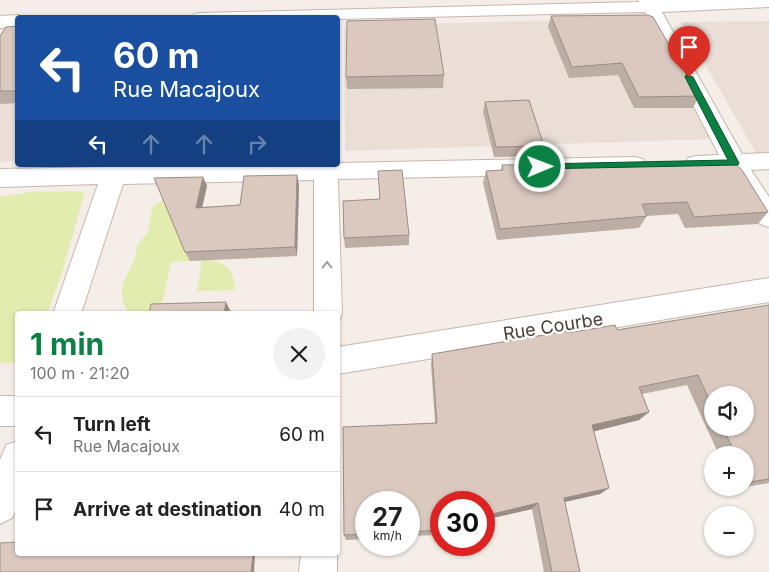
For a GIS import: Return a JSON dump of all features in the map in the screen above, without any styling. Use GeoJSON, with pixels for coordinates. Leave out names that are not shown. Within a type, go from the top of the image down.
{"type":"FeatureCollection","features":[{"type":"Feature","properties":{"kind":"street"},"geometry":{"type":"LineString","coordinates":[[283,15],[769,2]]}},
{"type":"Feature","properties":{"kind":"street"},"geometry":{"type":"LineString","coordinates":[[650,4],[735,163],[769,217]]}},
{"type":"Feature","properties":{"kind":"street"},"geometry":{"type":"LineString","coordinates":[[0,178],[115,171],[769,161]]}},
{"type":"Feature","properties":{"kind":"street"},"geometry":{"type":"LineString","coordinates":[[325,168],[328,311]]}},
{"type":"Feature","properties":{"kind":"street"},"geometry":{"type":"LineString","coordinates":[[68,311],[115,171]]}},
{"type":"Feature","properties":{"kind":"street","name":"Rue Courbe"},"geometry":{"type":"LineString","coordinates":[[340,361],[769,290]]}},
{"type":"Feature","properties":{"kind":"street"},"geometry":{"type":"LineString","coordinates":[[0,411],[15,411]]}},
{"type":"Feature","properties":{"kind":"street"},"geometry":{"type":"LineString","coordinates":[[0,506],[15,465]]}},
{"type":"Feature","properties":{"kind":"street"},"geometry":{"type":"LineString","coordinates":[[318,572],[319,556]]}},
{"type":"Feature","properties":{"kind":"shaded area"},"geometry":{"type":"Polygon","coordinates":[[[642,18],[711,139],[345,151],[344,26],[642,18]]]}},
{"type":"Feature","properties":{"kind":"shaded area"},"geometry":{"type":"Polygon","coordinates":[[[769,21],[769,154],[757,155],[681,22],[769,21]]]}},
{"type":"Feature","properties":{"kind":"shaded area"},"geometry":{"type":"Polygon","coordinates":[[[15,37],[15,161],[0,162],[0,48],[15,37]]]}},
{"type":"Feature","properties":{"kind":"green space"},"geometry":{"type":"Polygon","coordinates":[[[82,191],[84,195],[62,273],[48,311],[15,311],[15,363],[0,363],[0,197],[30,192],[82,191]]]}},
{"type":"Feature","properties":{"kind":"green space"},"geometry":{"type":"Polygon","coordinates":[[[163,200],[175,200],[174,223],[190,261],[171,262],[161,311],[128,311],[122,294],[123,286],[136,255],[137,245],[148,232],[152,208],[163,200]]]}},
{"type":"Feature","properties":{"kind":"green space"},"geometry":{"type":"Polygon","coordinates":[[[202,260],[216,261],[226,266],[232,276],[235,290],[197,291],[202,260]]]}},
{"type":"Feature","properties":{"kind":"building"},"geometry":{"type":"Polygon","coordinates":[[[648,15],[653,17],[699,96],[639,97],[622,63],[572,67],[551,16],[648,15]]]}},
{"type":"Feature","properties":{"kind":"building"},"geometry":{"type":"Polygon","coordinates":[[[435,19],[444,75],[346,77],[347,21],[435,19]]]}},
{"type":"Feature","properties":{"kind":"building"},"geometry":{"type":"Polygon","coordinates":[[[15,26],[15,91],[0,91],[0,36],[6,27],[15,26]]]}},
{"type":"Feature","properties":{"kind":"building"},"geometry":{"type":"Polygon","coordinates":[[[529,100],[544,146],[496,147],[485,102],[529,100]]]}},
{"type":"Feature","properties":{"kind":"building"},"geometry":{"type":"Polygon","coordinates":[[[727,161],[742,170],[768,212],[694,217],[687,202],[642,204],[647,216],[500,229],[486,171],[503,170],[502,165],[552,164],[553,167],[727,161]]]}},
{"type":"Feature","properties":{"kind":"building"},"geometry":{"type":"Polygon","coordinates":[[[402,170],[409,235],[344,238],[343,201],[380,199],[378,171],[402,170]]]}},
{"type":"Feature","properties":{"kind":"building"},"geometry":{"type":"Polygon","coordinates":[[[297,175],[295,247],[185,252],[154,178],[203,177],[196,208],[240,205],[244,176],[297,175]]]}},
{"type":"Feature","properties":{"kind":"building"},"geometry":{"type":"Polygon","coordinates":[[[226,302],[224,311],[150,311],[151,304],[226,302]]]}},
{"type":"Feature","properties":{"kind":"building"},"geometry":{"type":"Polygon","coordinates":[[[769,305],[769,479],[754,481],[754,446],[732,446],[727,436],[754,436],[754,386],[704,386],[704,388],[698,375],[639,387],[649,412],[592,425],[609,488],[564,498],[580,572],[552,572],[538,503],[495,513],[495,491],[430,491],[430,531],[420,531],[420,491],[355,491],[355,534],[344,535],[343,427],[437,423],[432,354],[567,331],[567,333],[615,325],[617,330],[769,305]]]}},
{"type":"Feature","properties":{"kind":"building"},"geometry":{"type":"Polygon","coordinates":[[[15,542],[15,556],[253,556],[251,572],[0,572],[0,543],[15,542]]]}},
{"type":"Feature","properties":{"kind":"route"},"geometry":{"type":"LineString","coordinates":[[540,167],[735,163],[689,77]]}}]}
